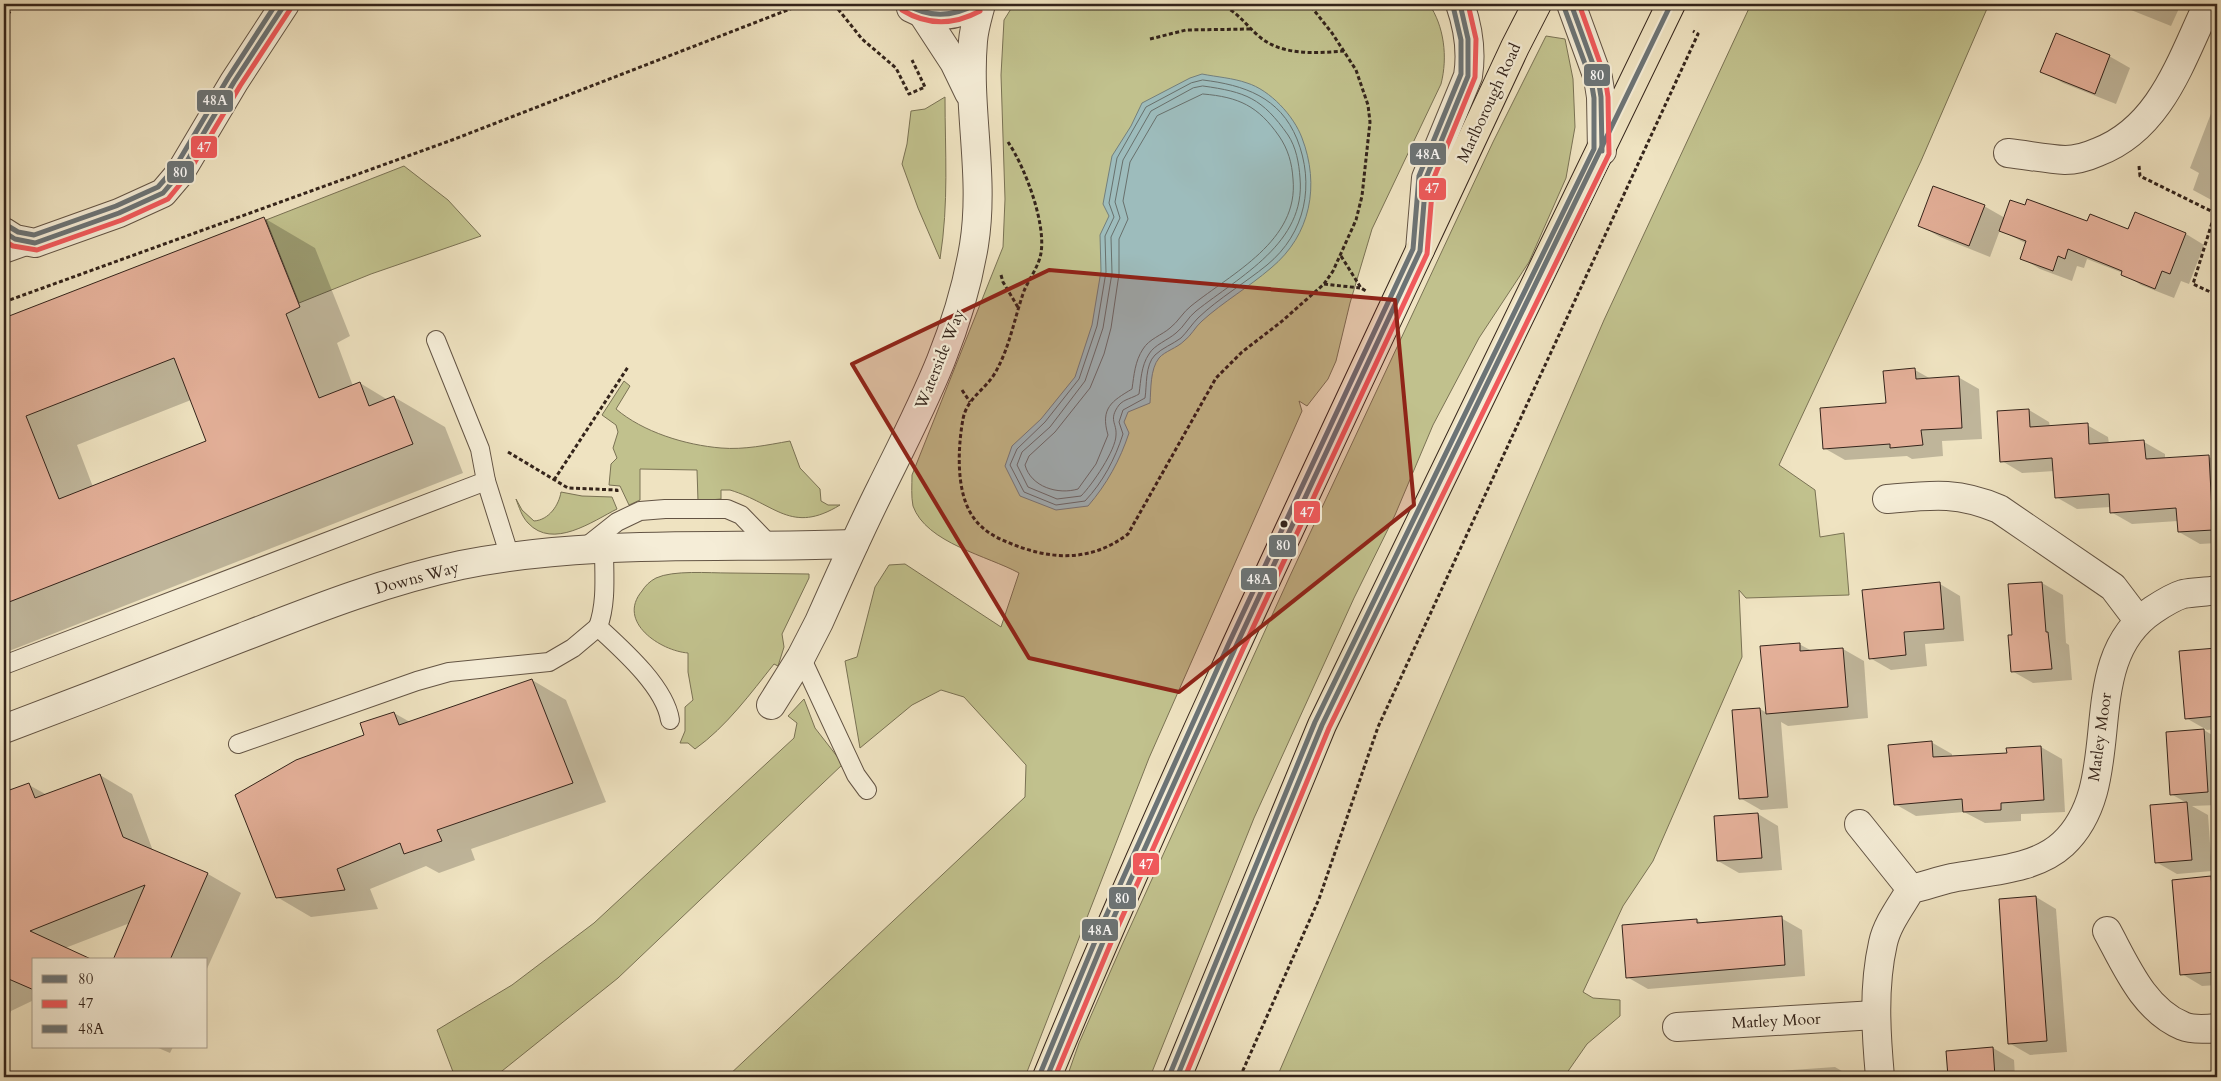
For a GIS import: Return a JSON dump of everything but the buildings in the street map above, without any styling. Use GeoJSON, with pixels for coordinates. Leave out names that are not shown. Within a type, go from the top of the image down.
{"type":"FeatureCollection","features":[{"type":"Feature","properties":{"kind":"main road","name":"Marlborough Road"},"geometry":{"type":"LineString","coordinates":[[1046,1077],[1108,930],[1232,655],[1392,309],[1537,4]]}},
{"type":"Feature","properties":{"kind":"main road"},"geometry":{"type":"LineString","coordinates":[[1177,1077],[1322,725],[1672,4]]}},
{"type":"Feature","properties":{"kind":"street"},"geometry":{"type":"LineString","coordinates":[[4,232],[15,239],[35,243],[119,213],[162,193],[173,184],[234,82],[285,4]]}},
{"type":"Feature","properties":{"kind":"street"},"geometry":{"type":"LineString","coordinates":[[914,8],[942,15],[958,13],[976,4]]}},
{"type":"Feature","properties":{"kind":"street","name":"Waterside Way"},"geometry":{"type":"LineString","coordinates":[[771,704],[801,657],[940,364],[962,301],[974,242],[976,219],[978,169],[972,101],[973,39],[981,4]]}},
{"type":"Feature","properties":{"kind":"street"},"geometry":{"type":"LineString","coordinates":[[1420,251],[1426,178],[1468,76],[1470,66],[1468,35],[1460,4]]}},
{"type":"Feature","properties":{"kind":"street"},"geometry":{"type":"LineString","coordinates":[[1570,4],[1598,78],[1601,97],[1602,150]]}},
{"type":"Feature","properties":{"kind":"street"},"geometry":{"type":"LineString","coordinates":[[2008,153],[2066,160],[2092,155],[2112,147],[2134,132],[2154,110],[2175,75],[2208,4]]}},
{"type":"Feature","properties":{"kind":"street","name":"Waterside Way"},"geometry":{"type":"LineString","coordinates":[[914,8],[954,62],[972,101]]}},
{"type":"Feature","properties":{"kind":"street"},"geometry":{"type":"LineString","coordinates":[[1887,499],[1951,495],[1981,502],[1999,509],[2113,587],[2138,620]]}},
{"type":"Feature","properties":{"kind":"street","name":"Downs Way"},"geometry":{"type":"LineString","coordinates":[[4,729],[332,603],[395,582],[461,565],[510,557],[594,549],[854,544]]}},
{"type":"Feature","properties":{"kind":"street","name":"Matley Moor"},"geometry":{"type":"LineString","coordinates":[[1912,889],[1949,879],[2012,867],[2038,859],[2062,845],[2078,827],[2089,803],[2098,770],[2107,688],[2120,647],[2138,620],[2160,605],[2183,594],[2217,590]]}},
{"type":"Feature","properties":{"kind":"street"},"geometry":{"type":"LineString","coordinates":[[1859,824],[1912,889],[1895,916],[1883,942],[1875,1015],[1880,1077]]}},
{"type":"Feature","properties":{"kind":"street"},"geometry":{"type":"LineString","coordinates":[[2107,931],[2137,988],[2161,1012],[2184,1027],[2217,1028]]}},
{"type":"Feature","properties":{"kind":"street","name":"Matley Moor"},"geometry":{"type":"LineString","coordinates":[[1677,1027],[1875,1015]]}},
{"type":"Feature","properties":{"kind":"lane"},"geometry":{"type":"LineString","coordinates":[[4,254],[35,243]]}},
{"type":"Feature","properties":{"kind":"lane"},"geometry":{"type":"LineString","coordinates":[[436,340],[480,449],[486,481],[510,557]]}},
{"type":"Feature","properties":{"kind":"lane"},"geometry":{"type":"LineString","coordinates":[[4,665],[486,481]]}},
{"type":"Feature","properties":{"kind":"lane"},"geometry":{"type":"LineString","coordinates":[[238,744],[417,681],[449,672],[549,662],[573,648],[598,627],[602,616],[605,595],[594,549],[617,522],[640,511],[727,509],[741,516],[772,547]]}},
{"type":"Feature","properties":{"kind":"lane"},"geometry":{"type":"LineString","coordinates":[[598,627],[659,691],[668,706],[670,720]]}},
{"type":"Feature","properties":{"kind":"lane"},"geometry":{"type":"LineString","coordinates":[[801,657],[856,776],[867,790]]}},
{"type":"Feature","properties":{"kind":"path"},"geometry":{"type":"LineString","coordinates":[[4,20],[15,4]]}},
{"type":"Feature","properties":{"kind":"path"},"geometry":{"type":"LineString","coordinates":[[4,302],[452,140],[803,4]]}},
{"type":"Feature","properties":{"kind":"path"},"geometry":{"type":"LineString","coordinates":[[1219,4],[1233,10],[1262,38],[1281,48],[1309,54],[1344,51]]}},
{"type":"Feature","properties":{"kind":"path"},"geometry":{"type":"LineString","coordinates":[[1006,138],[1016,153],[1036,207],[1042,245],[1041,255],[1022,296],[1003,358],[991,380],[966,407],[963,419],[961,479],[963,495],[976,522],[992,536],[1030,552],[1054,556],[1096,552],[1112,546],[1128,534],[1216,378],[1242,352],[1281,322],[1324,284],[1356,220],[1362,196],[1370,122],[1364,88],[1344,51],[1310,4]]}},
{"type":"Feature","properties":{"kind":"path"},"geometry":{"type":"LineString","coordinates":[[1150,39],[1186,30],[1252,29]]}},
{"type":"Feature","properties":{"kind":"path"},"geometry":{"type":"LineString","coordinates":[[1240,1077],[1319,899],[1378,727],[1698,34]]}},
{"type":"Feature","properties":{"kind":"path"},"geometry":{"type":"LineString","coordinates":[[2134,132],[2140,176],[2216,213],[2193,284],[2217,295]]}},
{"type":"Feature","properties":{"kind":"path"},"geometry":{"type":"LineString","coordinates":[[1340,255],[1361,288],[1392,309]]}},
{"type":"Feature","properties":{"kind":"path"},"geometry":{"type":"LineString","coordinates":[[1324,284],[1361,288]]}},
{"type":"Feature","properties":{"kind":"path"},"geometry":{"type":"LineString","coordinates":[[554,480],[628,367]]}},
{"type":"Feature","properties":{"kind":"path"},"geometry":{"type":"LineString","coordinates":[[480,449],[502,449],[568,488],[617,490],[626,518]]}},
{"type":"Feature","properties":{"kind":"highlighted area"},"geometry":{"type":"Polygon","coordinates":[[[1049,270],[1395,300],[1414,505],[1179,692],[1029,658],[852,364],[1049,270]]]}},
{"type":"Feature","properties":{"kind":"green space"},"geometry":{"type":"Polygon","coordinates":[[[1014,4],[1429,4],[1438,22],[1443,42],[1443,74],[1441,84],[1372,229],[1350,303],[1336,361],[1328,379],[1307,406],[1299,401],[1302,411],[1149,758],[1025,1077],[727,1077],[1025,797],[1026,765],[964,697],[941,690],[912,705],[860,748],[845,661],[857,657],[875,587],[889,565],[905,564],[1001,627],[1019,573],[944,539],[920,519],[913,506],[912,499],[912,475],[1003,247],[1005,199],[1001,75],[1004,20],[1014,4]]]}},
{"type":"Feature","properties":{"kind":"green space"},"geometry":{"type":"Polygon","coordinates":[[[1751,4],[1989,4],[1921,161],[1779,465],[1815,490],[1820,537],[1844,533],[1849,595],[1746,598],[1739,590],[1742,657],[1653,861],[1623,906],[1583,992],[1593,998],[1620,1000],[1620,1016],[1587,1044],[1564,1077],[1277,1077],[1604,320],[1751,4]]]}},
{"type":"Feature","properties":{"kind":"green space"},"geometry":{"type":"Polygon","coordinates":[[[1546,36],[1565,39],[1573,79],[1575,127],[1566,178],[1529,262],[1479,338],[1433,425],[1395,515],[1354,598],[1254,818],[1150,1077],[1067,1077],[1079,1043],[1122,945],[1289,578],[1493,142],[1546,36]]]}},
{"type":"Feature","properties":{"kind":"green space"},"geometry":{"type":"Polygon","coordinates":[[[945,97],[946,197],[940,259],[902,164],[907,144],[911,111],[925,109],[945,97]]]}},
{"type":"Feature","properties":{"kind":"green space"},"geometry":{"type":"Polygon","coordinates":[[[404,166],[448,200],[481,236],[371,274],[299,303],[266,220],[404,166]]]}},
{"type":"Feature","properties":{"kind":"green space"},"geometry":{"type":"Polygon","coordinates":[[[624,381],[630,386],[616,409],[639,424],[665,436],[693,444],[730,448],[756,447],[790,441],[800,468],[820,489],[821,501],[828,505],[840,505],[823,514],[796,517],[784,514],[730,490],[721,490],[721,499],[698,501],[697,470],[640,469],[640,500],[629,505],[620,486],[609,485],[611,464],[617,458],[613,448],[618,432],[616,425],[602,415],[624,381]]]}},
{"type":"Feature","properties":{"kind":"green space"},"geometry":{"type":"Polygon","coordinates":[[[561,492],[582,496],[612,497],[617,509],[573,531],[549,534],[538,531],[528,523],[522,515],[516,499],[522,510],[534,521],[549,515],[558,502],[561,492]]]}},
{"type":"Feature","properties":{"kind":"green space"},"geometry":{"type":"Polygon","coordinates":[[[691,572],[809,574],[809,578],[782,634],[784,647],[778,666],[774,664],[728,720],[695,749],[688,743],[680,743],[685,731],[685,707],[693,700],[688,672],[688,653],[666,647],[655,641],[638,624],[634,613],[635,602],[643,589],[656,578],[663,575],[691,572]]]}},
{"type":"Feature","properties":{"kind":"green space"},"geometry":{"type":"Polygon","coordinates":[[[804,699],[815,728],[843,764],[618,978],[497,1075],[493,1077],[455,1077],[437,1030],[512,985],[594,923],[794,738],[797,723],[788,716],[804,699]]]}},
{"type":"Feature","properties":{"kind":"water"},"geometry":{"type":"Polygon","coordinates":[[[1202,74],[1236,80],[1256,86],[1280,105],[1293,121],[1302,138],[1310,173],[1311,191],[1303,225],[1285,255],[1271,268],[1210,314],[1189,337],[1159,358],[1152,374],[1150,403],[1128,412],[1124,422],[1129,433],[1117,462],[1101,489],[1088,506],[1056,510],[1020,496],[1005,466],[1012,446],[1041,419],[1075,377],[1092,325],[1101,271],[1100,235],[1109,216],[1103,204],[1112,156],[1131,126],[1142,103],[1190,78],[1202,74]]]}},
{"type":"Feature","properties":{"kind":"transit line","name":"48A"},"geometry":{"type":"LineString","coordinates":[[8,226],[18,232],[34,235],[116,206],[158,187],[174,169],[228,78],[276,4]]}},
{"type":"Feature","properties":{"kind":"transit line","name":"80"},"geometry":{"type":"LineString","coordinates":[[4,232],[15,239],[35,243],[119,213],[163,193],[180,173],[234,82],[285,4]]}},
{"type":"Feature","properties":{"kind":"transit line","name":"80"},"geometry":{"type":"LineString","coordinates":[[906,4],[932,14],[959,11],[976,4]]}},
{"type":"Feature","properties":{"kind":"transit line","name":"48A"},"geometry":{"type":"LineString","coordinates":[[922,4],[941,7],[960,4]]}},
{"type":"Feature","properties":{"kind":"transit line","name":"80"},"geometry":{"type":"LineString","coordinates":[[1047,1077],[1108,930],[1236,646],[1420,251],[1426,178],[1468,76],[1468,39],[1460,4]]}},
{"type":"Feature","properties":{"kind":"transit line","name":"47"},"geometry":{"type":"LineString","coordinates":[[1055,1077],[1115,933],[1243,649],[1427,254],[1433,180],[1475,77],[1476,39],[1468,4]]}},
{"type":"Feature","properties":{"kind":"transit line","name":"80"},"geometry":{"type":"LineString","coordinates":[[1571,4],[1598,78],[1601,97],[1602,151]]}},
{"type":"Feature","properties":{"kind":"transit line","name":"47"},"geometry":{"type":"LineString","coordinates":[[1185,1077],[1329,728],[1609,154],[1608,97],[1605,77],[1579,4]]}},
{"type":"Feature","properties":{"kind":"transit line","name":"80"},"geometry":{"type":"LineString","coordinates":[[1177,1077],[1322,725],[1671,4]]}},
{"type":"Feature","properties":{"kind":"transit line","name":"48A"},"geometry":{"type":"LineString","coordinates":[[1040,1074],[1101,927],[1229,643],[1413,249],[1419,176],[1461,74],[1461,40],[1453,6]]}},
{"type":"Feature","properties":{"kind":"transit line","name":"48A"},"geometry":{"type":"LineString","coordinates":[[1170,1074],[1315,722],[1594,149],[1594,98],[1591,80],[1564,7]]}},
{"type":"Feature","properties":{"kind":"transit line","name":"47"},"geometry":{"type":"LineString","coordinates":[[4,241],[13,246],[37,250],[122,220],[168,199],[186,177],[240,86],[291,8]]}},
{"type":"Feature","properties":{"kind":"transit line","name":"47"},"geometry":{"type":"LineString","coordinates":[[902,10],[922,19],[941,22],[961,19],[980,11]]}}]}
